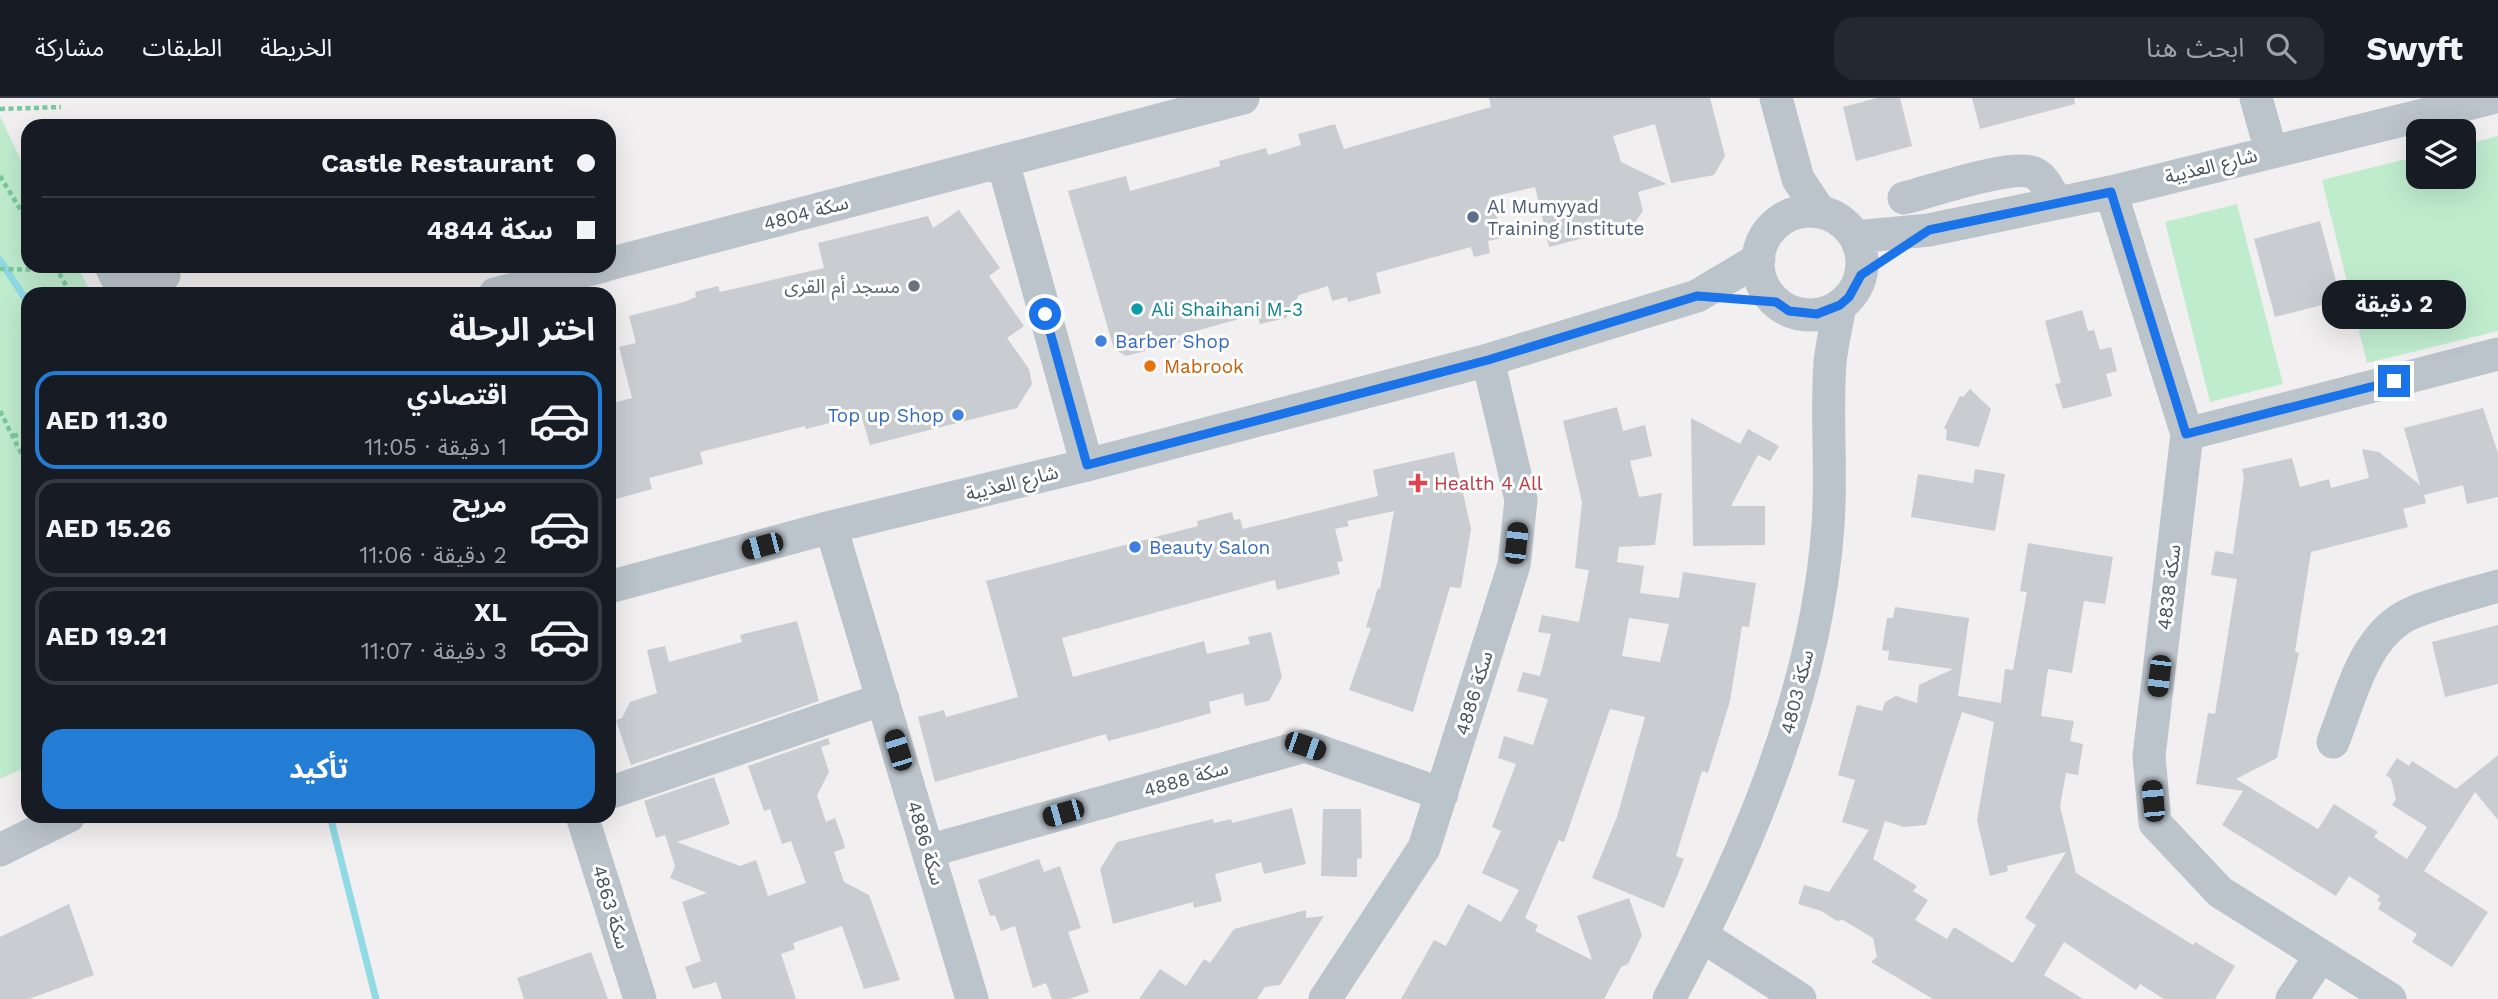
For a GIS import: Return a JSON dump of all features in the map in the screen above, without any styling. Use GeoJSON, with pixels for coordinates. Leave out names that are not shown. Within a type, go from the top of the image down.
{"type":"FeatureCollection","features":[{"type":"Feature","properties":{"kind":"street","name":"سكة 4804"},"geometry":{"type":"LineString","coordinates":[[616,262],[1243,98]]}},
{"type":"Feature","properties":{"kind":"street"},"geometry":{"type":"LineString","coordinates":[[1776,98],[1805,214]]}},
{"type":"Feature","properties":{"kind":"street"},"geometry":{"type":"LineString","coordinates":[[2256,98],[2271,151]]}},
{"type":"Feature","properties":{"kind":"street","name":"شارع العذيبة"},"geometry":{"type":"LineString","coordinates":[[1855,237],[1929,230],[2111,192],[2492,98]]}},
{"type":"Feature","properties":{"kind":"street"},"geometry":{"type":"LineString","coordinates":[[1003,162],[1087,465]]}},
{"type":"Feature","properties":{"kind":"street"},"geometry":{"type":"LineString","coordinates":[[1904,198],[2002,172],[2027,171],[2037,174],[2056,203]]}},
{"type":"Feature","properties":{"kind":"street"},"geometry":{"type":"LineString","coordinates":[[1967,181],[1992,217]]}},
{"type":"Feature","properties":{"kind":"street","name":"سكة 4838"},"geometry":{"type":"LineString","coordinates":[[2111,192],[2186,434],[2149,756],[2155,823],[2220,892],[2390,999]]}},
{"type":"Feature","properties":{"kind":"street"},"geometry":{"type":"LineString","coordinates":[[1805,214],[1846,226],[1855,237],[1861,256],[1861,275],[1849,297],[1840,305],[1817,314],[1790,309],[1762,282],[1759,258],[1768,233],[1805,214]]}},
{"type":"Feature","properties":{"kind":"street","name":"شارع العذيبة"},"geometry":{"type":"LineString","coordinates":[[1861,275],[1929,230]]}},
{"type":"Feature","properties":{"kind":"street","name":"شارع العذيبة"},"geometry":{"type":"LineString","coordinates":[[616,585],[831,527],[1087,465],[1488,360],[1697,296],[1759,258]]}},
{"type":"Feature","properties":{"kind":"street"},"geometry":{"type":"LineString","coordinates":[[114,273],[124,282],[165,278]]}},
{"type":"Feature","properties":{"kind":"street"},"geometry":{"type":"LineString","coordinates":[[522,287],[576,273]]}},
{"type":"Feature","properties":{"kind":"street","name":"شارع العذيبة"},"geometry":{"type":"LineString","coordinates":[[1697,296],[1790,309]]}},
{"type":"Feature","properties":{"kind":"street","name":"سكة 4803"},"geometry":{"type":"LineString","coordinates":[[1668,999],[1702,936],[1782,749],[1817,613],[1828,527],[1830,362],[1840,305]]}},
{"type":"Feature","properties":{"kind":"street","name":"سكة 4803"},"geometry":{"type":"LineString","coordinates":[[1790,309],[1830,362]]}},
{"type":"Feature","properties":{"kind":"street"},"geometry":{"type":"LineString","coordinates":[[2186,434],[2498,354]]}},
{"type":"Feature","properties":{"kind":"street","name":"سكة 4886"},"geometry":{"type":"LineString","coordinates":[[1325,999],[1424,848],[1515,552],[1521,500],[1488,360]]}},
{"type":"Feature","properties":{"kind":"street","name":"سكة 4886"},"geometry":{"type":"LineString","coordinates":[[831,527],[972,999]]}},
{"type":"Feature","properties":{"kind":"street"},"geometry":{"type":"LineString","coordinates":[[2333,742],[2369,653],[2388,628],[2413,612],[2498,586]]}},
{"type":"Feature","properties":{"kind":"street"},"geometry":{"type":"LineString","coordinates":[[616,791],[883,699]]}},
{"type":"Feature","properties":{"kind":"street","name":"سكة 4888"},"geometry":{"type":"LineString","coordinates":[[928,851],[1305,746],[1442,794]]}},
{"type":"Feature","properties":{"kind":"street"},"geometry":{"type":"LineString","coordinates":[[0,850],[55,823]]}},
{"type":"Feature","properties":{"kind":"street","name":"سكة 4863"},"geometry":{"type":"LineString","coordinates":[[584,823],[640,999]]}},
{"type":"Feature","properties":{"kind":"street"},"geometry":{"type":"LineString","coordinates":[[1702,936],[1800,999]]}},
{"type":"Feature","properties":{"kind":"street"},"geometry":{"type":"LineString","coordinates":[[2292,999],[2320,957]]}},
{"type":"Feature","properties":{"kind":"path"},"geometry":{"type":"LineString","coordinates":[[0,109],[61,107]]}},
{"type":"Feature","properties":{"kind":"path"},"geometry":{"type":"LineString","coordinates":[[0,176],[21,210]]}},
{"type":"Feature","properties":{"kind":"path"},"geometry":{"type":"LineString","coordinates":[[0,270],[21,269]]}},
{"type":"Feature","properties":{"kind":"path"},"geometry":{"type":"LineString","coordinates":[[0,411],[21,453]]}},
{"type":"Feature","properties":{"kind":"path"},"geometry":{"type":"LineString","coordinates":[[13,436],[21,434]]}},
{"type":"Feature","properties":{"kind":"green space"},"geometry":{"type":"Polygon","coordinates":[[[0,116],[21,160],[21,273],[81,273],[88,287],[21,287],[21,769],[0,779],[0,116]]]}},
{"type":"Feature","properties":{"kind":"green space"},"geometry":{"type":"Polygon","coordinates":[[[2498,136],[2498,331],[2367,363],[2322,180],[2406,159],[2406,189],[2476,189],[2476,142],[2498,136]]]}},
{"type":"Feature","properties":{"kind":"green space"},"geometry":{"type":"Polygon","coordinates":[[[2237,204],[2283,384],[2210,402],[2165,222],[2237,204]]]}},
{"type":"Feature","properties":{"kind":"building"},"geometry":{"type":"Polygon","coordinates":[[[1489,98],[1710,98],[1725,156],[1714,175],[1671,183],[1655,124],[1613,136],[1621,162],[1667,184],[1638,192],[1643,211],[1633,225],[1549,247],[1535,187],[1492,197],[1502,238],[1488,241],[1490,253],[1474,257],[1471,247],[1376,273],[1381,293],[1348,302],[1347,297],[1332,301],[1328,286],[1299,295],[1286,318],[1260,324],[1257,314],[1178,336],[1180,342],[1126,356],[1114,349],[1068,191],[1126,176],[1130,191],[1220,166],[1219,161],[1266,148],[1268,155],[1301,145],[1298,134],[1335,124],[1344,149],[1491,107],[1489,98]]]}},
{"type":"Feature","properties":{"kind":"building"},"geometry":{"type":"Polygon","coordinates":[[[1877,98],[1900,98],[1912,146],[1856,161],[1843,107],[1877,98]]]}},
{"type":"Feature","properties":{"kind":"building"},"geometry":{"type":"Polygon","coordinates":[[[1972,98],[2074,98],[2075,104],[1980,129],[1972,98]]]}},
{"type":"Feature","properties":{"kind":"building"},"geometry":{"type":"Polygon","coordinates":[[[959,210],[1000,268],[989,276],[1024,326],[1007,338],[1029,369],[1032,384],[1017,408],[870,445],[861,415],[806,429],[805,426],[700,452],[703,464],[649,478],[652,489],[616,499],[616,402],[632,398],[619,347],[636,343],[629,316],[684,302],[696,297],[695,292],[718,286],[720,292],[824,268],[818,243],[928,216],[933,228],[959,210]]]}},
{"type":"Feature","properties":{"kind":"building"},"geometry":{"type":"Polygon","coordinates":[[[2320,221],[2341,300],[2275,317],[2254,239],[2320,221]]]}},
{"type":"Feature","properties":{"kind":"building"},"geometry":{"type":"Polygon","coordinates":[[[2082,310],[2088,331],[2094,330],[2100,350],[2111,347],[2117,371],[2106,374],[2112,396],[2063,409],[2055,384],[2061,383],[2045,321],[2082,310]]]}},
{"type":"Feature","properties":{"kind":"building"},"geometry":{"type":"Polygon","coordinates":[[[1970,389],[1991,409],[1979,447],[1946,440],[1947,430],[1944,428],[1960,396],[1963,397],[1970,389]]]}},
{"type":"Feature","properties":{"kind":"building"},"geometry":{"type":"Polygon","coordinates":[[[1617,407],[1623,431],[1645,425],[1652,456],[1630,461],[1639,497],[1662,493],[1655,545],[1619,547],[1617,562],[1644,566],[1640,593],[1679,598],[1683,572],[1756,583],[1749,627],[1742,626],[1730,701],[1708,773],[1702,771],[1676,856],[1684,859],[1664,908],[1592,878],[1617,817],[1645,717],[1610,709],[1564,842],[1559,840],[1525,918],[1538,925],[1535,931],[1592,960],[1577,916],[1629,898],[1642,935],[1628,964],[1621,967],[1604,999],[1401,999],[1434,940],[1446,946],[1468,904],[1501,922],[1519,890],[1482,873],[1501,831],[1492,827],[1516,764],[1498,758],[1504,736],[1533,745],[1548,699],[1517,691],[1523,672],[1540,676],[1551,634],[1538,632],[1542,615],[1579,622],[1589,570],[1575,568],[1582,502],[1563,421],[1617,407]],[[1629,618],[1622,656],[1660,662],[1669,624],[1629,618]]]}},
{"type":"Feature","properties":{"kind":"building"},"geometry":{"type":"Polygon","coordinates":[[[2483,408],[2498,453],[2498,497],[2467,504],[2463,485],[2424,495],[2426,503],[2403,509],[2408,527],[2311,552],[2295,652],[2299,653],[2277,758],[2236,779],[2318,829],[2334,804],[2378,832],[2374,837],[2407,859],[2427,827],[2392,805],[2396,799],[2391,779],[2386,775],[2397,758],[2409,766],[2412,761],[2456,789],[2498,755],[2498,820],[2475,792],[2424,871],[2488,912],[2452,967],[2412,942],[2417,934],[2378,909],[2381,903],[2377,900],[2380,896],[2349,876],[2336,896],[2222,825],[2243,791],[2196,784],[2208,713],[2215,714],[2237,579],[2211,575],[2215,551],[2233,554],[2244,477],[2242,469],[2292,458],[2300,487],[2329,479],[2331,488],[2369,478],[2362,449],[2379,452],[2420,485],[2404,428],[2483,408]]]}},
{"type":"Feature","properties":{"kind":"building"},"geometry":{"type":"Polygon","coordinates":[[[1691,418],[1740,444],[1748,429],[1779,446],[1770,461],[1758,455],[1731,506],[1765,506],[1765,545],[1693,546],[1691,418]]]}},
{"type":"Feature","properties":{"kind":"building"},"geometry":{"type":"Polygon","coordinates":[[[1454,452],[1471,529],[1461,588],[1450,587],[1413,712],[1349,690],[1371,628],[1366,627],[1378,588],[1380,589],[1394,511],[1347,521],[1349,526],[1335,529],[1343,561],[1337,562],[1340,574],[1277,590],[1275,580],[1062,638],[1073,677],[1204,641],[1207,654],[1250,644],[1248,637],[1271,632],[1282,677],[1269,701],[1245,706],[1243,693],[1209,702],[1211,713],[1108,741],[1106,734],[935,782],[918,717],[944,710],[946,717],[1018,697],[986,581],[1198,526],[1197,521],[1232,512],[1234,520],[1240,519],[1243,529],[1378,496],[1373,470],[1454,452]]]}},
{"type":"Feature","properties":{"kind":"building"},"geometry":{"type":"Polygon","coordinates":[[[1975,469],[2005,474],[1995,531],[1911,517],[1918,474],[1973,483],[1975,469]]]}},
{"type":"Feature","properties":{"kind":"building"},"geometry":{"type":"Polygon","coordinates":[[[2028,543],[2113,557],[2105,604],[2084,601],[2072,673],[2048,669],[2041,716],[2074,721],[2070,741],[2083,744],[2078,775],[2066,773],[2060,806],[2076,873],[2193,945],[2195,942],[2235,966],[2215,999],[2164,999],[2140,984],[2136,990],[2064,942],[2044,975],[2083,999],[1933,999],[1871,962],[1877,957],[1873,938],[1843,920],[1837,921],[1821,911],[1798,904],[1804,885],[1829,892],[1869,830],[1842,822],[1855,780],[1838,775],[1857,705],[1882,711],[1885,702],[1896,696],[1917,703],[1919,685],[1953,669],[1888,660],[1889,651],[1882,650],[1887,618],[1893,618],[1895,607],[1969,618],[1958,696],[2001,703],[2005,669],[2013,670],[2027,592],[2020,591],[2028,543]],[[1962,712],[1926,825],[1904,827],[1885,821],[1873,859],[1917,886],[1913,891],[1928,900],[1915,920],[1947,939],[1954,927],[2013,963],[2036,925],[2025,918],[2066,852],[2007,866],[2008,871],[1990,876],[1977,820],[1994,722],[1962,712]]]}},
{"type":"Feature","properties":{"kind":"building"},"geometry":{"type":"Polygon","coordinates":[[[797,621],[819,701],[631,765],[616,720],[622,718],[630,702],[657,693],[647,650],[665,646],[669,662],[742,642],[740,635],[797,621]]]}},
{"type":"Feature","properties":{"kind":"building"},"geometry":{"type":"Polygon","coordinates":[[[2498,625],[2498,684],[2445,697],[2432,642],[2498,625]]]}},
{"type":"Feature","properties":{"kind":"building"},"geometry":{"type":"Polygon","coordinates":[[[828,738],[830,744],[821,747],[829,772],[817,795],[826,822],[835,818],[844,843],[845,848],[834,852],[844,882],[869,895],[900,980],[864,989],[842,926],[793,943],[795,949],[781,954],[796,999],[722,999],[716,982],[693,989],[685,967],[701,961],[682,902],[707,893],[670,878],[675,866],[665,835],[656,838],[644,801],[714,777],[730,824],[677,842],[740,866],[756,860],[768,896],[806,883],[791,841],[782,844],[770,809],[764,811],[748,766],[828,738]]]}},
{"type":"Feature","properties":{"kind":"building"},"geometry":{"type":"Polygon","coordinates":[[[1292,808],[1306,864],[1264,874],[1261,862],[1215,874],[1222,901],[1194,908],[1193,902],[1113,924],[1100,869],[1117,842],[1213,819],[1214,823],[1231,819],[1232,823],[1292,808]]]}},
{"type":"Feature","properties":{"kind":"building"},"geometry":{"type":"Polygon","coordinates":[[[1323,809],[1361,809],[1362,858],[1357,859],[1357,877],[1321,876],[1323,809]]]}},
{"type":"Feature","properties":{"kind":"building"},"geometry":{"type":"Polygon","coordinates":[[[1039,859],[1044,872],[1060,866],[1081,928],[1068,932],[1089,992],[1069,999],[1052,999],[1046,983],[1033,988],[1015,926],[1001,931],[995,915],[990,916],[978,880],[1039,859]]]}},
{"type":"Feature","properties":{"kind":"building"},"geometry":{"type":"Polygon","coordinates":[[[69,904],[94,975],[29,999],[0,999],[0,937],[69,904]]]}},
{"type":"Feature","properties":{"kind":"building"},"geometry":{"type":"Polygon","coordinates":[[[1306,910],[1306,918],[1324,916],[1280,985],[1265,987],[1257,999],[1139,999],[1160,969],[1186,986],[1204,959],[1210,963],[1234,929],[1306,910]]]}},
{"type":"Feature","properties":{"kind":"building"},"geometry":{"type":"Polygon","coordinates":[[[591,952],[608,999],[524,999],[517,978],[591,952]]]}},
{"type":"Feature","properties":{"kind":"waterway"},"geometry":{"type":"LineString","coordinates":[[0,260],[21,292]]}},
{"type":"Feature","properties":{"kind":"waterway"},"geometry":{"type":"LineString","coordinates":[[332,823],[376,999]]}},
{"type":"Feature","properties":{"kind":"place","name":"Al Mumyyad Training Institute"},"geometry":{"type":"Point","coordinates":[1473,217]}},
{"type":"Feature","properties":{"kind":"place","name":"مسجد أم القرى"},"geometry":{"type":"Point","coordinates":[914,286]}},
{"type":"Feature","properties":{"kind":"place","name":"Ali Shaihani M-3"},"geometry":{"type":"Point","coordinates":[1137,309]}},
{"type":"Feature","properties":{"kind":"place","name":"Barber Shop"},"geometry":{"type":"Point","coordinates":[1101,341]}},
{"type":"Feature","properties":{"kind":"place","name":"Mabrook"},"geometry":{"type":"Point","coordinates":[1150,366]}},
{"type":"Feature","properties":{"kind":"place","name":"Top up Shop"},"geometry":{"type":"Point","coordinates":[958,415]}},
{"type":"Feature","properties":{"kind":"place","name":"Health 4 All"},"geometry":{"type":"Point","coordinates":[1418,483]}},
{"type":"Feature","properties":{"kind":"place","name":"Beauty Salon"},"geometry":{"type":"Point","coordinates":[1135,547]}},
{"type":"Feature","properties":{"kind":"route"},"geometry":{"type":"LineString","coordinates":[[1045,314],[1087,465],[1488,360],[1697,296],[1776,302],[1789,311],[1804,315],[1829,311],[1849,297],[1861,275],[1929,230],[2111,192],[2186,434],[2394,381]]}}]}
